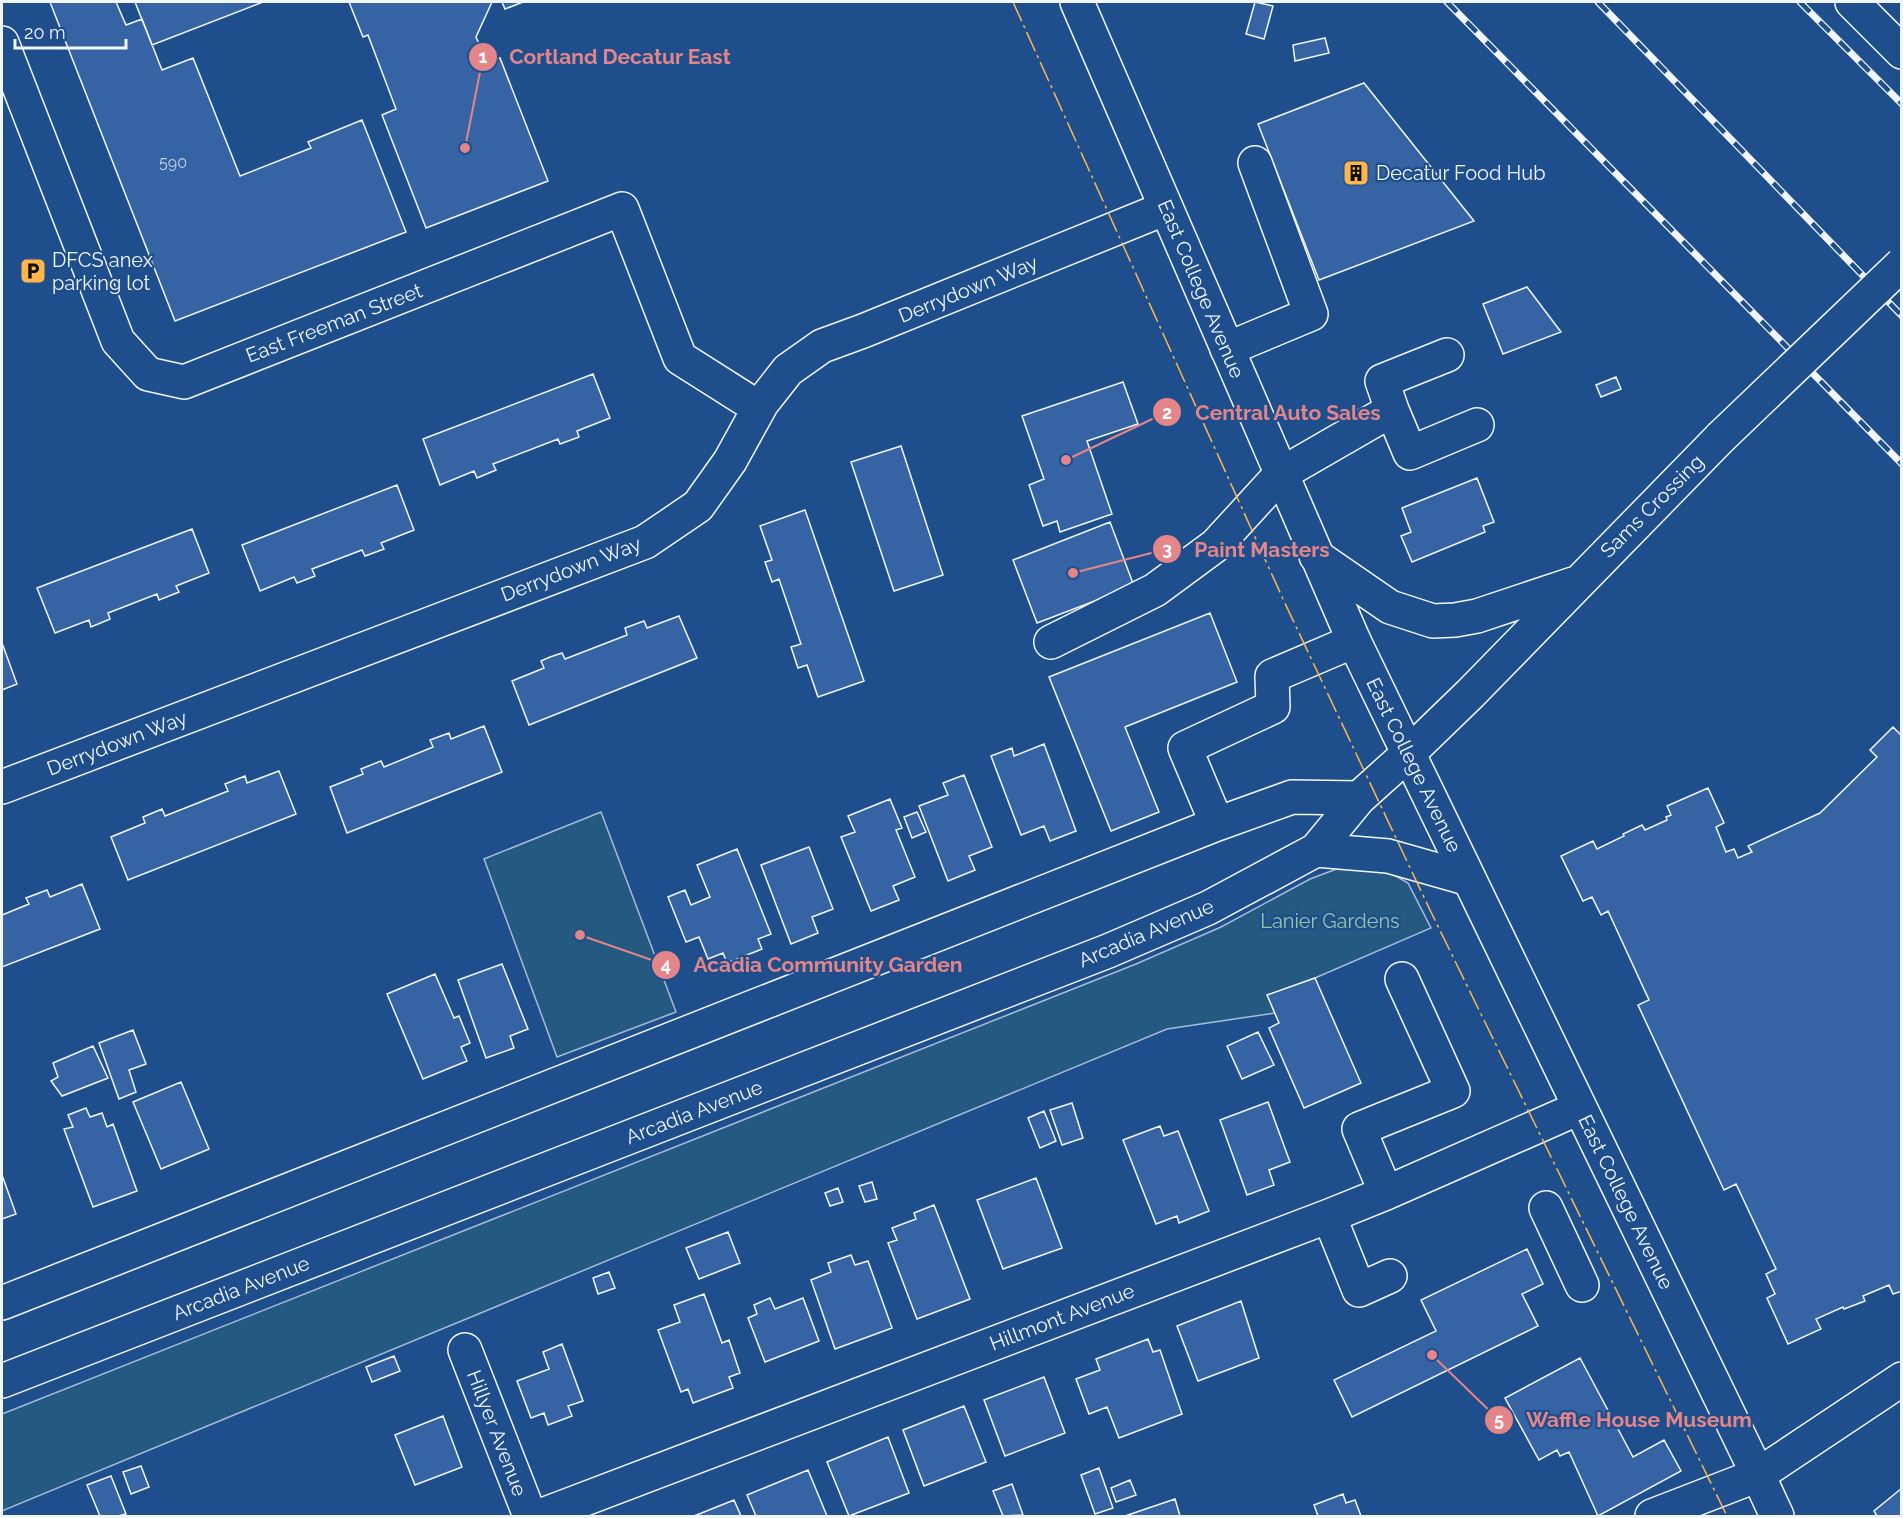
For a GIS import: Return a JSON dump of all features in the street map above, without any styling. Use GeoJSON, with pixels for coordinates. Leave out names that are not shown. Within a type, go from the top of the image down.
{"type":"FeatureCollection","features":[{"type":"Feature","properties":{"kind":"street","name":"East College Avenue"},"geometry":{"type":"LineString","coordinates":[[1077,2],[1354,642],[1777,1516]]}},
{"type":"Feature","properties":{"kind":"street"},"geometry":{"type":"LineString","coordinates":[[1852,2],[1902,52]]}},
{"type":"Feature","properties":{"kind":"street","name":"East Freeman Street"},"geometry":{"type":"LineString","coordinates":[[2,43],[118,341],[148,374],[184,382],[622,209],[680,358],[759,408]]}},
{"type":"Feature","properties":{"kind":"street"},"geometry":{"type":"LineString","coordinates":[[1227,349],[1311,314],[1255,162]]}},
{"type":"Feature","properties":{"kind":"street","name":"Derrydown Way"},"geometry":{"type":"LineString","coordinates":[[2,787],[645,542],[698,506],[730,461],[759,408],[788,370],[822,346],[1166,208]]}},
{"type":"Feature","properties":{"kind":"street","name":"Sams Crossing"},"geometry":{"type":"LineString","coordinates":[[1408,753],[1470,694],[1721,437],[1902,264]]}},
{"type":"Feature","properties":{"kind":"street"},"geometry":{"type":"LineString","coordinates":[[1447,355],[1383,381],[1392,410],[1410,453],[1476,425]]}},
{"type":"Feature","properties":{"kind":"street"},"geometry":{"type":"LineString","coordinates":[[1051,642],[1155,590],[1216,545],[1281,474],[1392,410]]}},
{"type":"Feature","properties":{"kind":"street"},"geometry":{"type":"LineString","coordinates":[[1316,556],[1390,607],[1433,621],[1477,616],[1577,582]]}},
{"type":"Feature","properties":{"kind":"street"},"geometry":{"type":"LineString","coordinates":[[1217,824],[1185,748],[1274,707],[1272,676],[1354,642]]}},
{"type":"Feature","properties":{"kind":"street","name":"Arcadia Avenue"},"geometry":{"type":"LineString","coordinates":[[2,1381],[1108,951],[1208,908],[1316,850],[1359,798],[1408,753]]}},
{"type":"Feature","properties":{"kind":"street"},"geometry":{"type":"LineString","coordinates":[[2,1303],[1217,824],[1292,797],[1359,798]]}},
{"type":"Feature","properties":{"kind":"street"},"geometry":{"type":"LineString","coordinates":[[1316,850],[1388,856],[1468,879]]}},
{"type":"Feature","properties":{"kind":"street"},"geometry":{"type":"LineString","coordinates":[[1386,1193],[1359,1129],[1452,1091],[1402,979]]}},
{"type":"Feature","properties":{"kind":"street","name":"Hillmont Avenue"},"geometry":{"type":"LineString","coordinates":[[540,1516],[1386,1193],[1580,1108]]}},
{"type":"Feature","properties":{"kind":"street"},"geometry":{"type":"LineString","coordinates":[[1546,1208],[1582,1285]]}},
{"type":"Feature","properties":{"kind":"street"},"geometry":{"type":"LineString","coordinates":[[1329,1215],[1359,1290],[1390,1276]]}},
{"type":"Feature","properties":{"kind":"street","name":"Hillyer Avenue"},"geometry":{"type":"LineString","coordinates":[[465,1350],[530,1516]]}},
{"type":"Feature","properties":{"kind":"street"},"geometry":{"type":"LineString","coordinates":[[1652,1516],[1758,1475],[1902,1379]]}},
{"type":"Feature","properties":{"kind":"green space"},"geometry":{"type":"Polygon","coordinates":[[[601,812],[676,1012],[557,1057],[484,859],[601,812]]]}},
{"type":"Feature","properties":{"kind":"green space","name":"Lanier Gardens"},"geometry":{"type":"Polygon","coordinates":[[[1339,868],[1389,872],[1408,883],[1431,928],[1315,978],[1268,995],[1275,1013],[1167,1029],[2,1511],[2,1414],[1136,964],[1221,927],[1310,879],[1339,868]]]}},
{"type":"Feature","properties":{"kind":"building"},"geometry":{"type":"Polygon","coordinates":[[[50,2],[116,2],[126,25],[142,19],[162,70],[193,58],[240,176],[311,148],[308,142],[362,120],[406,232],[175,321],[50,2]]]}},
{"type":"Feature","properties":{"kind":"building"},"geometry":{"type":"Polygon","coordinates":[[[135,2],[263,2],[152,45],[135,2]]]}},
{"type":"Feature","properties":{"kind":"building"},"geometry":{"type":"Polygon","coordinates":[[[349,2],[492,2],[476,37],[480,46],[487,43],[494,60],[500,58],[548,181],[426,228],[382,115],[396,109],[368,35],[363,37],[349,2]]]}},
{"type":"Feature","properties":{"kind":"building"},"geometry":{"type":"Polygon","coordinates":[[[502,2],[523,2],[505,9],[502,2]]]}},
{"type":"Feature","properties":{"kind":"building"},"geometry":{"type":"Polygon","coordinates":[[[1255,2],[1273,6],[1264,39],[1246,34],[1255,2]]]}},
{"type":"Feature","properties":{"kind":"building"},"geometry":{"type":"Polygon","coordinates":[[[1325,38],[1329,53],[1295,61],[1293,45],[1325,38]]]}},
{"type":"Feature","properties":{"kind":"building","name":"Decatur Food Hub"},"geometry":{"type":"Polygon","coordinates":[[[1364,83],[1474,221],[1319,280],[1258,124],[1364,83]]]}},
{"type":"Feature","properties":{"kind":"building"},"geometry":{"type":"Polygon","coordinates":[[[1527,287],[1561,332],[1503,354],[1483,304],[1527,287]]]}},
{"type":"Feature","properties":{"kind":"building"},"geometry":{"type":"Polygon","coordinates":[[[593,374],[610,418],[577,431],[579,437],[560,444],[558,439],[493,464],[496,470],[477,478],[474,471],[440,485],[423,439],[593,374]]]}},
{"type":"Feature","properties":{"kind":"building"},"geometry":{"type":"Polygon","coordinates":[[[1616,377],[1621,389],[1601,397],[1596,385],[1616,377]]]}},
{"type":"Feature","properties":{"kind":"building"},"geometry":{"type":"Polygon","coordinates":[[[1123,382],[1138,424],[1087,441],[1112,514],[1060,532],[1057,521],[1043,526],[1029,485],[1044,479],[1022,416],[1123,382]]]}},
{"type":"Feature","properties":{"kind":"building"},"geometry":{"type":"Polygon","coordinates":[[[901,446],[943,575],[894,591],[851,462],[901,446]]]}},
{"type":"Feature","properties":{"kind":"building"},"geometry":{"type":"Polygon","coordinates":[[[1477,478],[1494,522],[1483,526],[1485,532],[1412,562],[1401,536],[1411,532],[1402,508],[1477,478]]]}},
{"type":"Feature","properties":{"kind":"building"},"geometry":{"type":"Polygon","coordinates":[[[397,485],[414,530],[381,543],[384,549],[365,556],[362,550],[312,569],[315,576],[297,583],[294,577],[260,591],[242,545],[397,485]]]}},
{"type":"Feature","properties":{"kind":"building"},"geometry":{"type":"Polygon","coordinates":[[[805,510],[864,681],[818,697],[807,665],[798,668],[791,647],[801,644],[779,579],[772,582],[765,562],[772,560],[760,526],[805,510]]]}},
{"type":"Feature","properties":{"kind":"building"},"geometry":{"type":"Polygon","coordinates":[[[1110,522],[1134,586],[1037,623],[1013,560],[1110,522]]]}},
{"type":"Feature","properties":{"kind":"building"},"geometry":{"type":"Polygon","coordinates":[[[192,529],[209,573],[176,586],[179,592],[159,600],[157,594],[108,613],[110,619],[91,627],[89,620],[55,633],[37,588],[192,529]]]}},
{"type":"Feature","properties":{"kind":"building"},"geometry":{"type":"Polygon","coordinates":[[[1210,613],[1237,682],[1125,727],[1159,812],[1111,831],[1049,677],[1210,613]]]}},
{"type":"Feature","properties":{"kind":"building"},"geometry":{"type":"Polygon","coordinates":[[[679,616],[697,658],[529,725],[512,681],[544,668],[541,661],[550,657],[562,653],[565,659],[627,635],[625,628],[644,621],[647,628],[679,616]]]}},
{"type":"Feature","properties":{"kind":"building"},"geometry":{"type":"Polygon","coordinates":[[[2,643],[17,684],[2,690],[2,643]]]}},
{"type":"Feature","properties":{"kind":"building"},"geometry":{"type":"Polygon","coordinates":[[[484,726],[502,772],[347,833],[330,787],[363,774],[361,769],[381,761],[384,767],[433,747],[430,740],[449,733],[451,739],[484,726]]]}},
{"type":"Feature","properties":{"kind":"building"},"geometry":{"type":"Polygon","coordinates":[[[1893,727],[1902,736],[1902,1291],[1893,1294],[1889,1285],[1863,1296],[1865,1301],[1844,1309],[1843,1307],[1816,1319],[1821,1329],[1788,1344],[1767,1298],[1775,1294],[1766,1274],[1776,1269],[1736,1184],[1724,1190],[1638,1005],[1649,1000],[1608,911],[1601,915],[1592,897],[1583,901],[1561,856],[1593,841],[1597,849],[1642,825],[1645,830],[1667,820],[1666,817],[1671,815],[1667,806],[1708,788],[1724,823],[1716,827],[1726,852],[1734,849],[1738,858],[1752,852],[1748,846],[1820,813],[1877,757],[1870,750],[1893,727]]]}},
{"type":"Feature","properties":{"kind":"building"},"geometry":{"type":"Polygon","coordinates":[[[1044,744],[1076,831],[1050,841],[1044,826],[1021,835],[991,756],[1012,748],[1014,756],[1044,744]]]}},
{"type":"Feature","properties":{"kind":"building"},"geometry":{"type":"Polygon","coordinates":[[[279,771],[296,814],[128,880],[111,837],[145,823],[143,817],[162,809],[165,816],[228,791],[225,784],[245,776],[247,783],[279,771]]]}},
{"type":"Feature","properties":{"kind":"building"},"geometry":{"type":"Polygon","coordinates":[[[964,775],[992,847],[969,856],[975,870],[948,881],[919,806],[948,795],[943,783],[964,775]]]}},
{"type":"Feature","properties":{"kind":"building"},"geometry":{"type":"Polygon","coordinates":[[[890,799],[902,828],[896,830],[915,877],[893,886],[899,900],[871,911],[841,837],[855,832],[848,816],[890,799]]]}},
{"type":"Feature","properties":{"kind":"building"},"geometry":{"type":"Polygon","coordinates":[[[917,812],[926,832],[912,838],[904,817],[917,812]]]}},
{"type":"Feature","properties":{"kind":"building"},"geometry":{"type":"Polygon","coordinates":[[[809,847],[833,909],[812,917],[818,933],[791,944],[761,865],[809,847]]]}},
{"type":"Feature","properties":{"kind":"building"},"geometry":{"type":"Polygon","coordinates":[[[737,849],[771,934],[758,939],[762,949],[727,963],[723,953],[708,959],[699,937],[686,942],[668,897],[685,890],[691,905],[710,897],[697,865],[737,849]]]}},
{"type":"Feature","properties":{"kind":"building"},"geometry":{"type":"Polygon","coordinates":[[[82,884],[100,929],[2,967],[2,915],[29,904],[26,898],[47,890],[50,897],[82,884]]]}},
{"type":"Feature","properties":{"kind":"building"},"geometry":{"type":"Polygon","coordinates":[[[502,964],[528,1029],[510,1036],[514,1048],[486,1058],[458,980],[502,964]]]}},
{"type":"Feature","properties":{"kind":"building"},"geometry":{"type":"Polygon","coordinates":[[[435,974],[454,1018],[459,1016],[470,1043],[461,1047],[467,1061],[423,1079],[387,994],[435,974]]]}},
{"type":"Feature","properties":{"kind":"building"},"geometry":{"type":"Polygon","coordinates":[[[1315,978],[1361,1083],[1304,1108],[1269,1028],[1279,1023],[1267,995],[1315,978]]]}},
{"type":"Feature","properties":{"kind":"building"},"geometry":{"type":"Polygon","coordinates":[[[133,1030],[146,1064],[129,1070],[136,1092],[119,1099],[99,1043],[133,1030]]]}},
{"type":"Feature","properties":{"kind":"building"},"geometry":{"type":"Polygon","coordinates":[[[1258,1032],[1274,1065],[1242,1079],[1227,1046],[1258,1032]]]}},
{"type":"Feature","properties":{"kind":"building"},"geometry":{"type":"Polygon","coordinates":[[[93,1046],[108,1078],[62,1096],[51,1081],[58,1077],[53,1063],[93,1046]]]}},
{"type":"Feature","properties":{"kind":"building"},"geometry":{"type":"Polygon","coordinates":[[[181,1082],[209,1149],[161,1169],[133,1102],[181,1082]]]}},
{"type":"Feature","properties":{"kind":"building"},"geometry":{"type":"Polygon","coordinates":[[[1268,1102],[1290,1162],[1269,1170],[1274,1185],[1247,1195],[1220,1120],[1268,1102]]]}},
{"type":"Feature","properties":{"kind":"building"},"geometry":{"type":"Polygon","coordinates":[[[1072,1103],[1083,1138],[1062,1145],[1050,1110],[1072,1103]]]}},
{"type":"Feature","properties":{"kind":"building"},"geometry":{"type":"Polygon","coordinates":[[[86,1108],[90,1117],[102,1113],[107,1127],[113,1124],[137,1191],[93,1207],[64,1129],[73,1127],[68,1115],[86,1108]]]}},
{"type":"Feature","properties":{"kind":"building"},"geometry":{"type":"Polygon","coordinates":[[[1044,1111],[1056,1141],[1040,1148],[1028,1118],[1044,1111]]]}},
{"type":"Feature","properties":{"kind":"building"},"geometry":{"type":"Polygon","coordinates":[[[1160,1126],[1164,1136],[1178,1131],[1209,1211],[1179,1223],[1177,1216],[1156,1224],[1123,1140],[1160,1126]]]}},
{"type":"Feature","properties":{"kind":"building"},"geometry":{"type":"Polygon","coordinates":[[[2,1175],[16,1214],[2,1219],[2,1175]]]}},
{"type":"Feature","properties":{"kind":"building"},"geometry":{"type":"Polygon","coordinates":[[[1036,1178],[1062,1248],[1003,1269],[977,1200],[1036,1178]]]}},
{"type":"Feature","properties":{"kind":"building"},"geometry":{"type":"Polygon","coordinates":[[[872,1182],[877,1199],[865,1202],[859,1186],[872,1182]]]}},
{"type":"Feature","properties":{"kind":"building"},"geometry":{"type":"Polygon","coordinates":[[[838,1188],[843,1202],[830,1206],[825,1193],[838,1188]]]}},
{"type":"Feature","properties":{"kind":"building"},"geometry":{"type":"Polygon","coordinates":[[[934,1205],[970,1299],[917,1319],[888,1243],[897,1240],[892,1228],[916,1219],[914,1213],[934,1205]]]}},
{"type":"Feature","properties":{"kind":"building"},"geometry":{"type":"Polygon","coordinates":[[[728,1232],[740,1263],[699,1279],[686,1248],[728,1232]]]}},
{"type":"Feature","properties":{"kind":"building"},"geometry":{"type":"Polygon","coordinates":[[[1527,1249],[1543,1284],[1522,1294],[1538,1326],[1352,1417],[1334,1380],[1436,1331],[1421,1300],[1527,1249]]]}},
{"type":"Feature","properties":{"kind":"building"},"geometry":{"type":"Polygon","coordinates":[[[851,1255],[855,1265],[868,1261],[892,1328],[835,1349],[811,1280],[831,1272],[828,1263],[851,1255]]]}},
{"type":"Feature","properties":{"kind":"building"},"geometry":{"type":"Polygon","coordinates":[[[609,1272],[615,1288],[598,1294],[593,1278],[609,1272]]]}},
{"type":"Feature","properties":{"kind":"building"},"geometry":{"type":"Polygon","coordinates":[[[704,1294],[722,1343],[729,1340],[740,1373],[729,1377],[733,1388],[693,1403],[688,1389],[681,1392],[658,1330],[680,1322],[674,1305],[704,1294]]]}},
{"type":"Feature","properties":{"kind":"building"},"geometry":{"type":"Polygon","coordinates":[[[770,1298],[775,1309],[803,1298],[819,1341],[765,1362],[748,1318],[757,1314],[754,1305],[770,1298]]]}},
{"type":"Feature","properties":{"kind":"building"},"geometry":{"type":"Polygon","coordinates":[[[1241,1301],[1259,1358],[1198,1381],[1177,1326],[1241,1301]]]}},
{"type":"Feature","properties":{"kind":"building"},"geometry":{"type":"Polygon","coordinates":[[[1148,1339],[1153,1352],[1160,1350],[1182,1414],[1119,1438],[1107,1407],[1089,1414],[1076,1379],[1100,1370],[1096,1359],[1148,1339]]]}},
{"type":"Feature","properties":{"kind":"building"},"geometry":{"type":"Polygon","coordinates":[[[562,1344],[583,1401],[568,1406],[572,1416],[548,1425],[544,1413],[531,1418],[517,1381],[549,1369],[543,1352],[562,1344]]]}},
{"type":"Feature","properties":{"kind":"building"},"geometry":{"type":"Polygon","coordinates":[[[394,1356],[400,1371],[372,1382],[366,1367],[394,1356]]]}},
{"type":"Feature","properties":{"kind":"building"},"geometry":{"type":"Polygon","coordinates":[[[1580,1358],[1633,1457],[1664,1440],[1681,1471],[1598,1516],[1569,1452],[1560,1456],[1557,1450],[1539,1460],[1505,1398],[1580,1358]]]}},
{"type":"Feature","properties":{"kind":"building"},"geometry":{"type":"Polygon","coordinates":[[[1044,1377],[1065,1433],[1005,1456],[984,1400],[1044,1377]]]}},
{"type":"Feature","properties":{"kind":"building"},"geometry":{"type":"Polygon","coordinates":[[[964,1406],[986,1462],[924,1486],[903,1430],[964,1406]]]}},
{"type":"Feature","properties":{"kind":"building"},"geometry":{"type":"Polygon","coordinates":[[[443,1416],[462,1467],[415,1485],[395,1435],[443,1416]]]}},
{"type":"Feature","properties":{"kind":"building"},"geometry":{"type":"Polygon","coordinates":[[[888,1437],[909,1493],[849,1516],[827,1462],[888,1437]]]}},
{"type":"Feature","properties":{"kind":"building"},"geometry":{"type":"Polygon","coordinates":[[[141,1466],[149,1487],[131,1494],[123,1472],[141,1466]]]}},
{"type":"Feature","properties":{"kind":"building"},"geometry":{"type":"Polygon","coordinates":[[[1099,1468],[1113,1508],[1095,1514],[1081,1475],[1099,1468]]]}},
{"type":"Feature","properties":{"kind":"building"},"geometry":{"type":"Polygon","coordinates":[[[808,1470],[827,1516],[756,1516],[747,1495],[808,1470]]]}},
{"type":"Feature","properties":{"kind":"building"},"geometry":{"type":"Polygon","coordinates":[[[111,1476],[126,1514],[100,1516],[87,1485],[111,1476]]]}},
{"type":"Feature","properties":{"kind":"building"},"geometry":{"type":"Polygon","coordinates":[[[1130,1480],[1136,1495],[1116,1502],[1111,1488],[1130,1480]]]}},
{"type":"Feature","properties":{"kind":"building"},"geometry":{"type":"Polygon","coordinates":[[[1012,1484],[1023,1515],[1003,1516],[993,1491],[1012,1484]]]}},
{"type":"Feature","properties":{"kind":"building"},"geometry":{"type":"Polygon","coordinates":[[[1902,1488],[1902,1516],[1877,1516],[1874,1511],[1902,1488]]]}},
{"type":"Feature","properties":{"kind":"building"},"geometry":{"type":"Polygon","coordinates":[[[1343,1494],[1346,1503],[1355,1500],[1361,1516],[1318,1516],[1314,1505],[1343,1494]]]}},
{"type":"Feature","properties":{"kind":"building"},"geometry":{"type":"Polygon","coordinates":[[[1175,1499],[1180,1516],[1125,1516],[1175,1499]]]}},
{"type":"Feature","properties":{"kind":"building"},"geometry":{"type":"Polygon","coordinates":[[[734,1500],[741,1516],[694,1516],[734,1500]]]}},
{"type":"Feature","properties":{"kind":"railway"},"geometry":{"type":"LineString","coordinates":[[1447,2],[1902,464]]}},
{"type":"Feature","properties":{"kind":"railway"},"geometry":{"type":"LineString","coordinates":[[1598,2],[1902,316]]}},
{"type":"Feature","properties":{"kind":"railway"},"geometry":{"type":"LineString","coordinates":[[1800,2],[1902,104]]}},
{"type":"Feature","properties":{"kind":"power"},"geometry":{"type":"LineString","coordinates":[[1013,2],[1283,599],[1430,910],[1727,1516]]}},
{"type":"Feature","properties":{"kind":"place","name":"Cortland Decatur East"},"geometry":{"type":"Point","coordinates":[465,148]}},
{"type":"Feature","properties":{"kind":"place","name":"Decatur Food Hub"},"geometry":{"type":"Point","coordinates":[1356,173]}},
{"type":"Feature","properties":{"kind":"place","name":"DFCS anex parking lot"},"geometry":{"type":"Point","coordinates":[33,271]}},
{"type":"Feature","properties":{"kind":"place","name":"Central Auto Sales"},"geometry":{"type":"Point","coordinates":[1066,460]}},
{"type":"Feature","properties":{"kind":"place","name":"Paint Masters"},"geometry":{"type":"Point","coordinates":[1073,573]}},
{"type":"Feature","properties":{"kind":"place","name":"Acadia Community Garden"},"geometry":{"type":"Point","coordinates":[580,935]}},
{"type":"Feature","properties":{"kind":"place","name":"Waffle House Museum"},"geometry":{"type":"Point","coordinates":[1432,1355]}}]}
